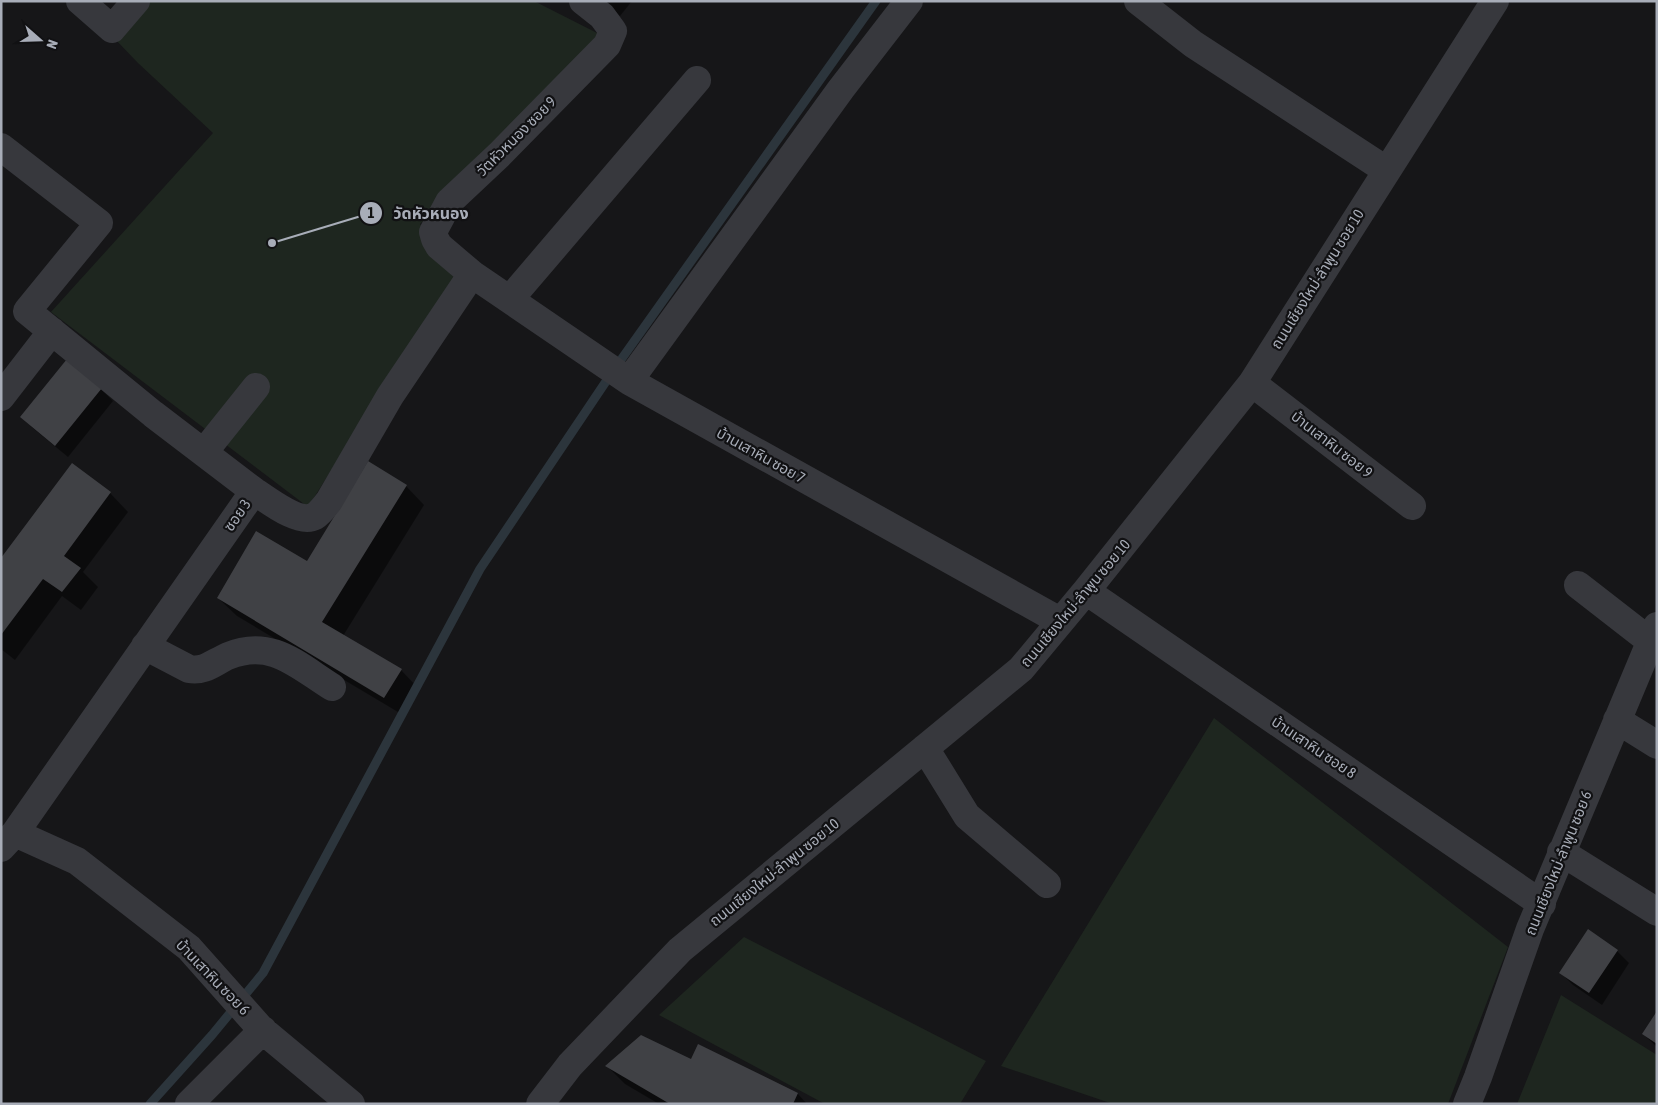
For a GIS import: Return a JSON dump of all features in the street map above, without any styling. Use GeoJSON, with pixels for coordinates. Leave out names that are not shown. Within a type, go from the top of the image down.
{"type":"FeatureCollection","features":[{"type":"Feature","properties":{"kind":"street"},"geometry":{"type":"LineString","coordinates":[[80,1],[112,28],[136,1]]}},
{"type":"Feature","properties":{"kind":"street","name":"วัตหัวหนอง ซอย 9"},"geometry":{"type":"LineString","coordinates":[[472,274],[439,246],[433,232],[449,202],[607,45],[613,31],[602,16],[583,1]]}},
{"type":"Feature","properties":{"kind":"street"},"geometry":{"type":"LineString","coordinates":[[629,381],[841,89],[909,1]]}},
{"type":"Feature","properties":{"kind":"street"},"geometry":{"type":"LineString","coordinates":[[1138,1],[1193,44],[1386,170]]}},
{"type":"Feature","properties":{"kind":"street","name":"ถนนเชียงใหม่-ลำพูน ซอย 10"},"geometry":{"type":"LineString","coordinates":[[540,1104],[570,1065],[680,950],[1021,668],[1086,591],[1252,383],[1490,3]]}},
{"type":"Feature","properties":{"kind":"street"},"geometry":{"type":"LineString","coordinates":[[510,299],[697,80]]}},
{"type":"Feature","properties":{"kind":"street"},"geometry":{"type":"LineString","coordinates":[[1,147],[99,223],[27,311],[153,414],[254,491]]}},
{"type":"Feature","properties":{"kind":"street","name":"บ้านเสาหิน ซอย 7"},"geometry":{"type":"LineString","coordinates":[[472,274],[629,381],[1060,621]]}},
{"type":"Feature","properties":{"kind":"street","name":"ซอย 3"},"geometry":{"type":"LineString","coordinates":[[8,841],[254,491],[287,512],[304,520],[316,516],[329,501],[390,396],[472,274]]}},
{"type":"Feature","properties":{"kind":"street"},"geometry":{"type":"LineString","coordinates":[[1,397],[52,331]]}},
{"type":"Feature","properties":{"kind":"street","name":"บ้านเสาหิน ซอย 9"},"geometry":{"type":"LineString","coordinates":[[1252,383],[1412,506]]}},
{"type":"Feature","properties":{"kind":"street"},"geometry":{"type":"LineString","coordinates":[[204,452],[256,387]]}},
{"type":"Feature","properties":{"kind":"street"},"geometry":{"type":"LineString","coordinates":[[1578,585],[1654,634]]}},
{"type":"Feature","properties":{"kind":"street","name":"บ้านเสาหิน ซอย 8"},"geometry":{"type":"LineString","coordinates":[[1086,591],[1542,904]]}},
{"type":"Feature","properties":{"kind":"street","name":"ถนนเชียงใหม่-ลำพูน ซอย 6"},"geometry":{"type":"LineString","coordinates":[[1467,1104],[1530,930],[1542,904],[1561,852],[1654,634]]}},
{"type":"Feature","properties":{"kind":"street"},"geometry":{"type":"LineString","coordinates":[[145,646],[189,669],[197,670],[205,669],[225,657],[239,652],[257,649],[269,650],[280,654],[332,687]]}},
{"type":"Feature","properties":{"kind":"street"},"geometry":{"type":"LineString","coordinates":[[1617,720],[1657,745]]}},
{"type":"Feature","properties":{"kind":"street"},"geometry":{"type":"LineString","coordinates":[[925,748],[967,816],[1048,884]]}},
{"type":"Feature","properties":{"kind":"street","name":"บ้านเสาหิน ซอย 6"},"geometry":{"type":"LineString","coordinates":[[8,841],[77,861],[189,948],[262,1029],[351,1104]]}},
{"type":"Feature","properties":{"kind":"street"},"geometry":{"type":"LineString","coordinates":[[1561,852],[1657,912]]}},
{"type":"Feature","properties":{"kind":"street"},"geometry":{"type":"LineString","coordinates":[[189,1104],[262,1029]]}},
{"type":"Feature","properties":{"kind":"shaded area"},"geometry":{"type":"Polygon","coordinates":[[[148,1],[534,1],[599,34],[420,224],[443,261],[457,276],[437,303],[308,507],[51,312],[213,133],[114,38],[148,1]]]}},
{"type":"Feature","properties":{"kind":"shaded area"},"geometry":{"type":"Polygon","coordinates":[[[1214,718],[1508,947],[1448,1104],[1113,1104],[1001,1066],[1214,718]]]}},
{"type":"Feature","properties":{"kind":"shaded area"},"geometry":{"type":"Polygon","coordinates":[[[744,937],[986,1061],[960,1104],[825,1104],[659,1015],[744,937]]]}},
{"type":"Feature","properties":{"kind":"shaded area"},"geometry":{"type":"Polygon","coordinates":[[[1561,995],[1657,1055],[1657,1104],[1517,1104],[1561,995]]]}},
{"type":"Feature","properties":{"kind":"building"},"geometry":{"type":"Polygon","coordinates":[[[67,359],[102,388],[55,446],[20,417],[67,359]]]}},
{"type":"Feature","properties":{"kind":"building"},"geometry":{"type":"Polygon","coordinates":[[[368,461],[407,485],[322,622],[402,669],[384,698],[217,598],[256,531],[307,561],[368,461]]]}},
{"type":"Feature","properties":{"kind":"building"},"geometry":{"type":"Polygon","coordinates":[[[72,463],[111,492],[64,556],[81,568],[62,592],[43,579],[1,635],[1,558],[72,463]]]}},
{"type":"Feature","properties":{"kind":"building"},"geometry":{"type":"Polygon","coordinates":[[[1588,929],[1618,950],[1589,993],[1559,973],[1588,929]]]}},
{"type":"Feature","properties":{"kind":"building"},"geometry":{"type":"Polygon","coordinates":[[[1657,1011],[1657,1044],[1642,1034],[1657,1011]]]}},
{"type":"Feature","properties":{"kind":"building"},"geometry":{"type":"Polygon","coordinates":[[[641,1035],[691,1059],[698,1044],[798,1093],[793,1104],[670,1104],[605,1066],[641,1035]]]}},
{"type":"Feature","properties":{"kind":"waterway"},"geometry":{"type":"LineString","coordinates":[[150,1104],[212,1035],[263,973],[480,569],[613,371],[876,1]]}},
{"type":"Feature","properties":{"kind":"place","name":"วัดหัวหนอง"},"geometry":{"type":"Point","coordinates":[272,243]}}]}
